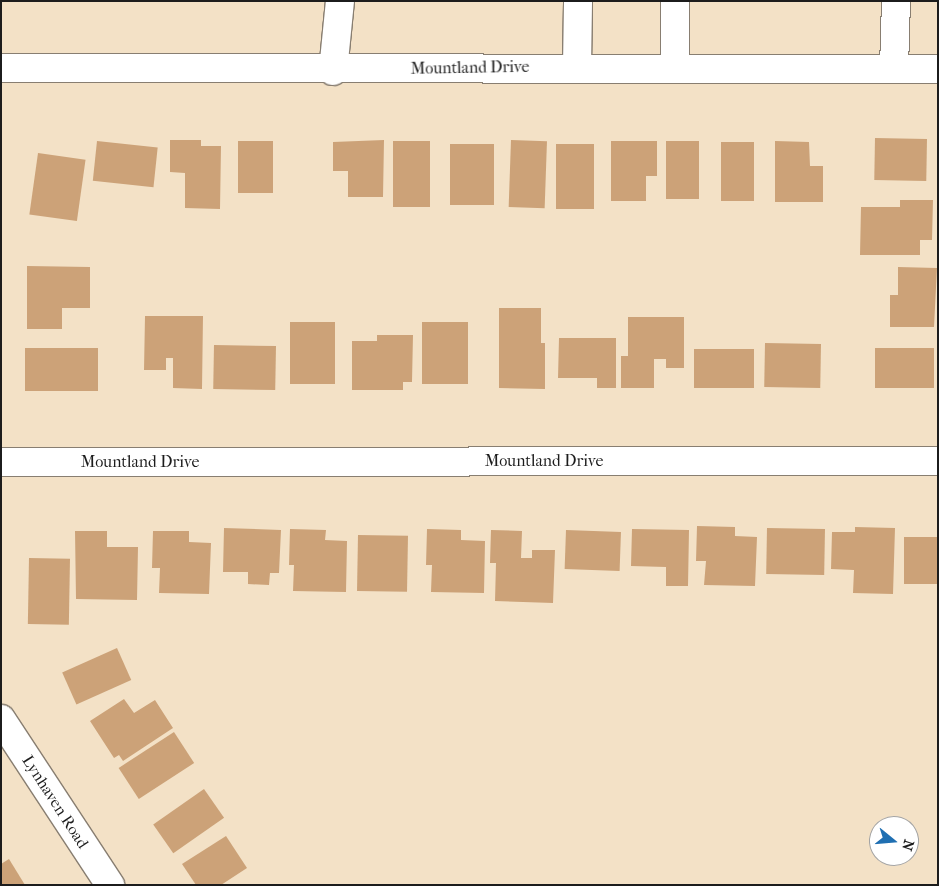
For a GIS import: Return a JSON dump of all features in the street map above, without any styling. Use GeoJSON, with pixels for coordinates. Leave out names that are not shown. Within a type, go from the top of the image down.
{"type":"FeatureCollection","features":[{"type":"Feature","properties":{"kind":"street"},"geometry":{"type":"LineString","coordinates":[[333,71],[340,1]]}},
{"type":"Feature","properties":{"kind":"street"},"geometry":{"type":"LineString","coordinates":[[577,67],[578,1]]}},
{"type":"Feature","properties":{"kind":"street"},"geometry":{"type":"LineString","coordinates":[[675,1],[675,68]]}},
{"type":"Feature","properties":{"kind":"street"},"geometry":{"type":"LineString","coordinates":[[894,68],[896,1]]}},
{"type":"Feature","properties":{"kind":"street","name":"Mountland Drive"},"geometry":{"type":"LineString","coordinates":[[1,68],[333,71],[577,67],[938,69]]}},
{"type":"Feature","properties":{"kind":"street","name":"Mountland Drive"},"geometry":{"type":"LineString","coordinates":[[1,462],[938,461]]}},
{"type":"Feature","properties":{"kind":"street","name":"Lynhaven Road"},"geometry":{"type":"LineString","coordinates":[[1,719],[110,885]]}},
{"type":"Feature","properties":{"kind":"building"},"geometry":{"type":"Polygon","coordinates":[[[875,138],[927,139],[926,181],[874,180],[875,138]]]}},
{"type":"Feature","properties":{"kind":"building"},"geometry":{"type":"Polygon","coordinates":[[[170,140],[201,140],[201,146],[221,146],[220,209],[185,208],[185,173],[170,172],[170,140]]]}},
{"type":"Feature","properties":{"kind":"building"},"geometry":{"type":"Polygon","coordinates":[[[384,140],[383,197],[348,197],[348,171],[333,171],[333,142],[384,140]]]}},
{"type":"Feature","properties":{"kind":"building"},"geometry":{"type":"Polygon","coordinates":[[[511,140],[547,141],[545,208],[509,207],[511,140]]]}},
{"type":"Feature","properties":{"kind":"building"},"geometry":{"type":"Polygon","coordinates":[[[97,141],[158,147],[153,187],[93,181],[97,141]]]}},
{"type":"Feature","properties":{"kind":"building"},"geometry":{"type":"Polygon","coordinates":[[[238,141],[273,141],[273,193],[238,193],[238,141]]]}},
{"type":"Feature","properties":{"kind":"building"},"geometry":{"type":"Polygon","coordinates":[[[393,141],[430,141],[430,207],[393,207],[393,141]]]}},
{"type":"Feature","properties":{"kind":"building"},"geometry":{"type":"Polygon","coordinates":[[[611,141],[657,141],[657,176],[646,176],[646,201],[611,201],[611,141]]]}},
{"type":"Feature","properties":{"kind":"building"},"geometry":{"type":"Polygon","coordinates":[[[666,141],[699,141],[699,199],[666,199],[666,141]]]}},
{"type":"Feature","properties":{"kind":"building"},"geometry":{"type":"Polygon","coordinates":[[[775,141],[809,142],[810,166],[823,166],[823,202],[775,202],[775,141]]]}},
{"type":"Feature","properties":{"kind":"building"},"geometry":{"type":"Polygon","coordinates":[[[721,142],[754,142],[754,201],[721,201],[721,142]]]}},
{"type":"Feature","properties":{"kind":"building"},"geometry":{"type":"Polygon","coordinates":[[[450,144],[494,144],[494,205],[450,205],[450,144]]]}},
{"type":"Feature","properties":{"kind":"building"},"geometry":{"type":"Polygon","coordinates":[[[556,144],[594,144],[594,209],[556,209],[556,144]]]}},
{"type":"Feature","properties":{"kind":"building"},"geometry":{"type":"Polygon","coordinates":[[[38,153],[86,160],[77,221],[29,214],[38,153]]]}},
{"type":"Feature","properties":{"kind":"building"},"geometry":{"type":"Polygon","coordinates":[[[900,200],[933,200],[932,240],[920,240],[920,255],[860,255],[861,207],[900,207],[900,200]]]}},
{"type":"Feature","properties":{"kind":"building"},"geometry":{"type":"Polygon","coordinates":[[[27,266],[90,267],[90,308],[62,308],[62,329],[27,329],[27,266]]]}},
{"type":"Feature","properties":{"kind":"building"},"geometry":{"type":"Polygon","coordinates":[[[898,267],[937,268],[934,327],[890,327],[890,295],[898,295],[898,267]]]}},
{"type":"Feature","properties":{"kind":"building"},"geometry":{"type":"Polygon","coordinates":[[[499,308],[541,308],[541,343],[545,343],[545,389],[499,388],[499,308]]]}},
{"type":"Feature","properties":{"kind":"building"},"geometry":{"type":"Polygon","coordinates":[[[145,316],[203,316],[202,389],[173,388],[173,358],[166,358],[166,370],[144,370],[145,316]]]}},
{"type":"Feature","properties":{"kind":"building"},"geometry":{"type":"Polygon","coordinates":[[[628,317],[684,317],[684,368],[666,368],[666,359],[654,359],[654,388],[621,388],[621,356],[628,356],[628,317]]]}},
{"type":"Feature","properties":{"kind":"building"},"geometry":{"type":"Polygon","coordinates":[[[290,322],[335,322],[335,384],[290,384],[290,322]]]}},
{"type":"Feature","properties":{"kind":"building"},"geometry":{"type":"Polygon","coordinates":[[[422,322],[468,322],[468,384],[422,384],[422,322]]]}},
{"type":"Feature","properties":{"kind":"building"},"geometry":{"type":"Polygon","coordinates":[[[377,335],[413,335],[412,382],[403,382],[403,390],[352,390],[352,341],[377,341],[377,335]]]}},
{"type":"Feature","properties":{"kind":"building"},"geometry":{"type":"Polygon","coordinates":[[[559,338],[616,338],[616,388],[597,388],[597,378],[558,378],[559,338]]]}},
{"type":"Feature","properties":{"kind":"building"},"geometry":{"type":"Polygon","coordinates":[[[765,343],[821,344],[820,388],[764,387],[765,343]]]}},
{"type":"Feature","properties":{"kind":"building"},"geometry":{"type":"Polygon","coordinates":[[[214,345],[276,346],[275,390],[213,389],[214,345]]]}},
{"type":"Feature","properties":{"kind":"building"},"geometry":{"type":"Polygon","coordinates":[[[25,348],[98,348],[98,391],[25,391],[25,348]]]}},
{"type":"Feature","properties":{"kind":"building"},"geometry":{"type":"Polygon","coordinates":[[[875,348],[934,348],[934,388],[875,388],[875,348]]]}},
{"type":"Feature","properties":{"kind":"building"},"geometry":{"type":"Polygon","coordinates":[[[694,349],[754,349],[754,388],[694,388],[694,349]]]}},
{"type":"Feature","properties":{"kind":"building"},"geometry":{"type":"Polygon","coordinates":[[[697,526],[735,527],[735,536],[757,537],[755,586],[704,585],[706,561],[696,561],[697,526]]]}},
{"type":"Feature","properties":{"kind":"building"},"geometry":{"type":"Polygon","coordinates":[[[855,527],[895,528],[893,594],[853,593],[854,570],[831,569],[832,532],[855,532],[855,527]]]}},
{"type":"Feature","properties":{"kind":"building"},"geometry":{"type":"Polygon","coordinates":[[[224,528],[281,530],[279,573],[270,573],[269,585],[248,584],[248,572],[223,572],[224,528]]]}},
{"type":"Feature","properties":{"kind":"building"},"geometry":{"type":"Polygon","coordinates":[[[767,528],[825,529],[824,575],[766,574],[767,528]]]}},
{"type":"Feature","properties":{"kind":"building"},"geometry":{"type":"Polygon","coordinates":[[[290,529],[326,530],[325,540],[347,541],[346,592],[293,591],[294,565],[289,565],[290,529]]]}},
{"type":"Feature","properties":{"kind":"building"},"geometry":{"type":"Polygon","coordinates":[[[427,529],[461,530],[461,540],[485,541],[484,593],[431,592],[432,565],[426,565],[427,529]]]}},
{"type":"Feature","properties":{"kind":"building"},"geometry":{"type":"Polygon","coordinates":[[[632,529],[689,530],[688,586],[666,586],[666,567],[631,566],[632,529]]]}},
{"type":"Feature","properties":{"kind":"building"},"geometry":{"type":"Polygon","coordinates":[[[491,530],[522,531],[521,558],[532,558],[532,550],[555,550],[553,603],[495,601],[496,563],[490,563],[491,530]]]}},
{"type":"Feature","properties":{"kind":"building"},"geometry":{"type":"Polygon","coordinates":[[[566,530],[621,532],[620,571],[565,569],[566,530]]]}},
{"type":"Feature","properties":{"kind":"building"},"geometry":{"type":"Polygon","coordinates":[[[75,531],[107,531],[107,547],[138,547],[137,600],[76,599],[75,531]]]}},
{"type":"Feature","properties":{"kind":"building"},"geometry":{"type":"Polygon","coordinates":[[[153,531],[189,531],[189,542],[211,543],[209,594],[159,593],[160,568],[152,568],[153,531]]]}},
{"type":"Feature","properties":{"kind":"building"},"geometry":{"type":"Polygon","coordinates":[[[358,535],[408,536],[407,592],[357,591],[358,535]]]}},
{"type":"Feature","properties":{"kind":"building"},"geometry":{"type":"Polygon","coordinates":[[[904,537],[938,537],[938,584],[904,584],[904,537]]]}},
{"type":"Feature","properties":{"kind":"building"},"geometry":{"type":"Polygon","coordinates":[[[29,558],[70,559],[69,625],[28,624],[29,558]]]}},
{"type":"Feature","properties":{"kind":"building"},"geometry":{"type":"Polygon","coordinates":[[[117,648],[131,680],[76,704],[62,672],[117,648]]]}},
{"type":"Feature","properties":{"kind":"building"},"geometry":{"type":"Polygon","coordinates":[[[124,699],[134,713],[155,700],[173,728],[123,761],[119,755],[114,758],[90,721],[124,699]]]}},
{"type":"Feature","properties":{"kind":"building"},"geometry":{"type":"Polygon","coordinates":[[[174,732],[194,763],[139,799],[119,768],[174,732]]]}},
{"type":"Feature","properties":{"kind":"building"},"geometry":{"type":"Polygon","coordinates":[[[204,789],[224,818],[173,853],[153,825],[204,789]]]}},
{"type":"Feature","properties":{"kind":"building"},"geometry":{"type":"Polygon","coordinates":[[[226,836],[247,868],[221,885],[196,885],[182,864],[226,836]]]}},
{"type":"Feature","properties":{"kind":"building"},"geometry":{"type":"Polygon","coordinates":[[[9,859],[25,885],[1,885],[1,864],[9,859]]]}}]}
